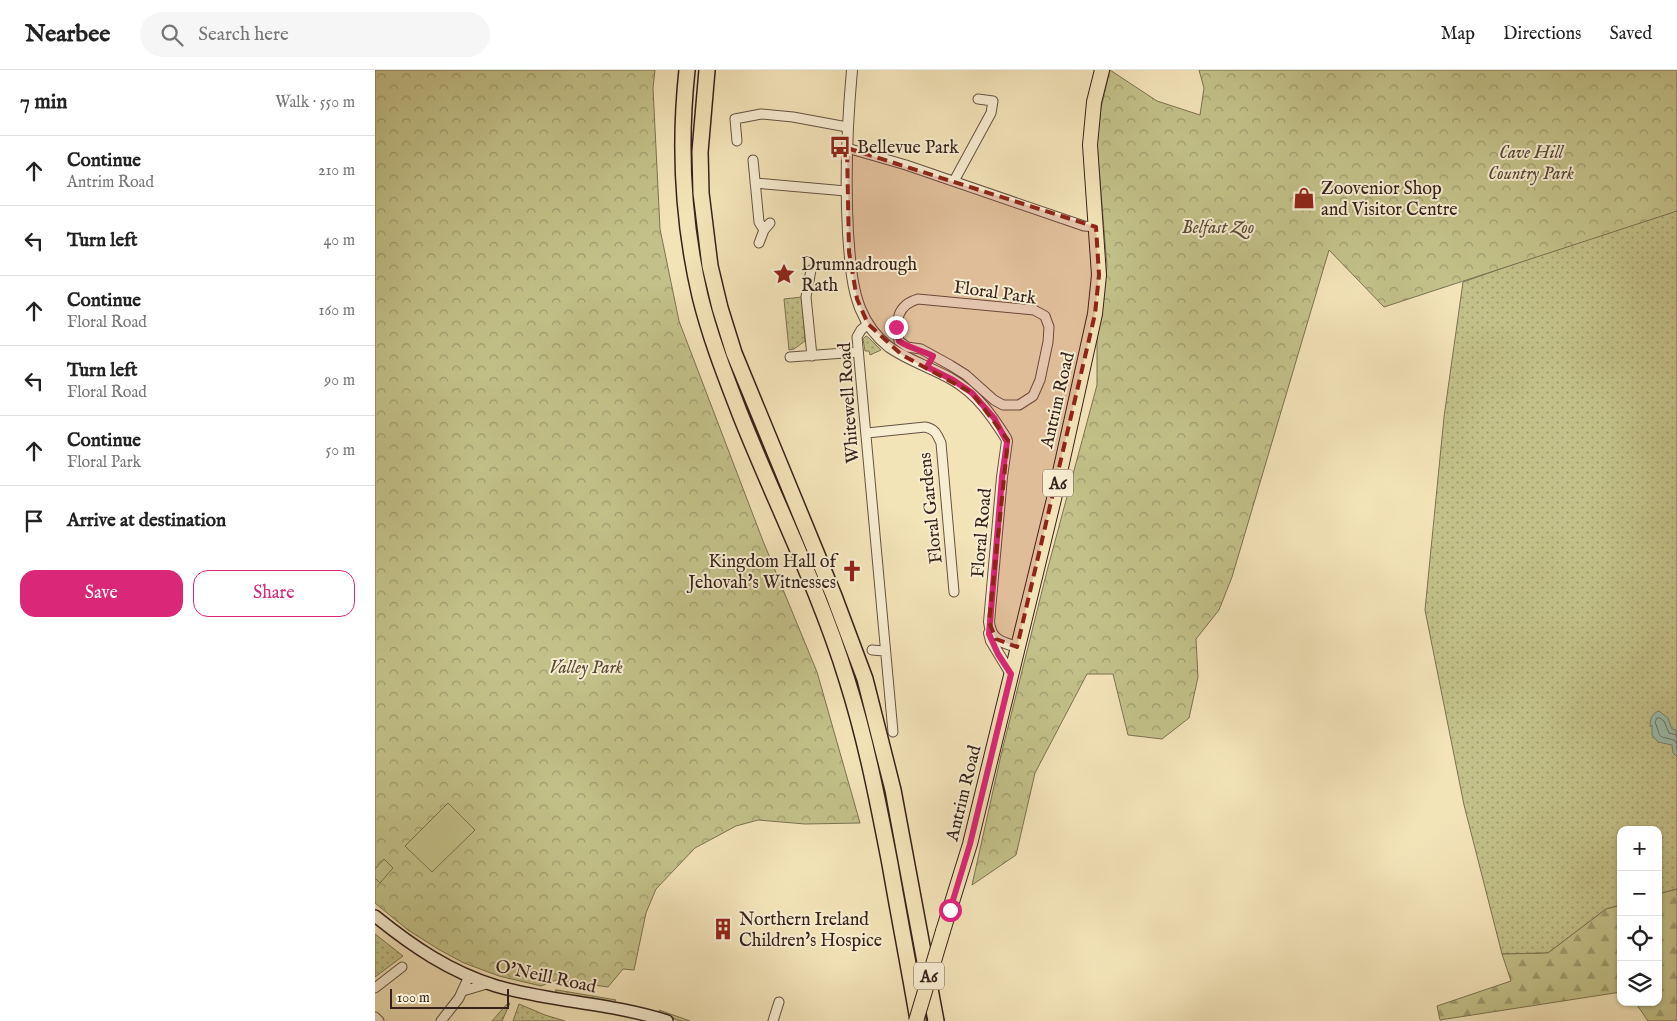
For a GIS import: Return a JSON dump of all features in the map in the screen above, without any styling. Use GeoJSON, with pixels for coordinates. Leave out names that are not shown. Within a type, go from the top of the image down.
{"type":"FeatureCollection","features":[{"type":"Feature","properties":{"kind":"highway"},"geometry":{"type":"LineString","coordinates":[[687,70],[683,138],[685,200],[687,227],[701,298],[726,378],[815,592],[848,682],[879,806],[917,1021]]}},
{"type":"Feature","properties":{"kind":"highway"},"geometry":{"type":"LineString","coordinates":[[707,70],[700,152],[701,193],[710,266],[720,308],[737,362],[837,603],[865,679],[893,790],[936,1021]]}},
{"type":"Feature","properties":{"kind":"main road","name":"Antrim Road"},"geometry":{"type":"LineString","coordinates":[[917,1021],[970,844],[1054,500],[1095,314],[1099,274],[1089,144],[1094,102],[1102,70]]}},
{"type":"Feature","properties":{"kind":"main road","name":"O'Neill Road"},"geometry":{"type":"LineString","coordinates":[[375,916],[421,951],[444,965],[490,984],[520,992],[637,1012],[667,1021]]}},
{"type":"Feature","properties":{"kind":"street","name":"Whitewell Road"},"geometry":{"type":"LineString","coordinates":[[852,70],[847,127],[846,191],[849,252],[860,310],[868,324],[857,337],[867,433],[884,650],[893,732]]}},
{"type":"Feature","properties":{"kind":"street"},"geometry":{"type":"LineString","coordinates":[[954,181],[991,113],[993,101],[978,99]]}},
{"type":"Feature","properties":{"kind":"street"},"geometry":{"type":"LineString","coordinates":[[737,140],[735,119],[761,114],[793,117],[847,127]]}},
{"type":"Feature","properties":{"kind":"street"},"geometry":{"type":"LineString","coordinates":[[847,148],[906,165],[1084,226],[1096,227]]}},
{"type":"Feature","properties":{"kind":"street"},"geometry":{"type":"LineString","coordinates":[[753,160],[759,222],[767,227],[759,243]]}},
{"type":"Feature","properties":{"kind":"street"},"geometry":{"type":"LineString","coordinates":[[755,183],[846,191]]}},
{"type":"Feature","properties":{"kind":"street"},"geometry":{"type":"LineString","coordinates":[[811,270],[806,296],[812,356]]}},
{"type":"Feature","properties":{"kind":"street","name":"Floral Park"},"geometry":{"type":"LineString","coordinates":[[918,299],[1034,310],[1045,316],[1049,327],[1048,342],[1040,380],[1033,396],[1019,405],[1003,405],[994,400],[966,375],[933,356],[921,350],[907,347],[899,341],[896,327],[901,310],[908,302],[918,299]]}},
{"type":"Feature","properties":{"kind":"street","name":"Floral Road"},"geometry":{"type":"LineString","coordinates":[[868,324],[888,346],[953,380],[972,393],[994,418],[1007,442],[1002,477],[989,622],[990,631]]}},
{"type":"Feature","properties":{"kind":"street"},"geometry":{"type":"LineString","coordinates":[[790,358],[858,352]]}},
{"type":"Feature","properties":{"kind":"street"},"geometry":{"type":"LineString","coordinates":[[927,367],[933,356]]}},
{"type":"Feature","properties":{"kind":"street","name":"Floral Gardens"},"geometry":{"type":"LineString","coordinates":[[867,433],[925,427],[933,429],[937,434],[941,443],[954,592]]}},
{"type":"Feature","properties":{"kind":"street"},"geometry":{"type":"LineString","coordinates":[[990,631],[999,641],[1017,647]]}},
{"type":"Feature","properties":{"kind":"street"},"geometry":{"type":"LineString","coordinates":[[990,631],[989,638],[1011,674]]}},
{"type":"Feature","properties":{"kind":"street"},"geometry":{"type":"LineString","coordinates":[[872,650],[884,650]]}},
{"type":"Feature","properties":{"kind":"street"},"geometry":{"type":"LineString","coordinates":[[375,988],[402,967]]}},
{"type":"Feature","properties":{"kind":"street"},"geometry":{"type":"LineString","coordinates":[[441,1021],[452,1009],[463,991],[469,976]]}},
{"type":"Feature","properties":{"kind":"street"},"geometry":{"type":"LineString","coordinates":[[463,991],[490,984]]}},
{"type":"Feature","properties":{"kind":"street"},"geometry":{"type":"LineString","coordinates":[[773,1021],[779,1002]]}},
{"type":"Feature","properties":{"kind":"street"},"geometry":{"type":"LineString","coordinates":[[375,1017],[379,1021]]}},
{"type":"Feature","properties":{"kind":"highlighted area"},"geometry":{"type":"Polygon","coordinates":[[[847,148],[1096,227],[1099,275],[1095,314],[1017,647],[996,639],[989,622],[1008,440],[972,393],[902,355],[868,324],[857,299],[849,252],[847,148]]]}},
{"type":"Feature","properties":{"kind":"green space","name":"Valley Park"},"geometry":{"type":"Polygon","coordinates":[[[375,70],[655,70],[653,88],[660,229],[679,321],[763,541],[817,672],[860,823],[805,824],[758,820],[736,826],[695,848],[656,889],[646,913],[634,970],[623,969],[608,987],[556,980],[541,986],[499,976],[464,963],[438,949],[408,930],[375,903],[375,70]]]}},
{"type":"Feature","properties":{"kind":"green space","name":"Belfast Zoo"},"geometry":{"type":"Polygon","coordinates":[[[1110,70],[1157,101],[1200,115],[1204,88],[1199,70],[1677,70],[1677,211],[1384,307],[1329,250],[1232,577],[1219,610],[1196,639],[1198,677],[1189,718],[1162,739],[1128,735],[1113,674],[1087,674],[1035,773],[1016,855],[972,885],[1001,755],[1047,571],[1097,385],[1097,340],[1107,266],[1097,144],[1101,108],[1110,70]]]}},
{"type":"Feature","properties":{"kind":"green space"},"geometry":{"type":"Polygon","coordinates":[[[1677,207],[1677,889],[1662,893],[1662,826],[1617,826],[1617,906],[1606,909],[1548,953],[1502,954],[1464,805],[1425,610],[1444,417],[1463,282],[1677,207]]]}},
{"type":"Feature","properties":{"kind":"green space"},"geometry":{"type":"Polygon","coordinates":[[[802,297],[805,341],[794,349],[789,350],[784,299],[802,297]]]}},
{"type":"Feature","properties":{"kind":"green space"},"geometry":{"type":"Polygon","coordinates":[[[866,336],[881,350],[870,355],[869,351],[865,351],[863,339],[866,336]]]}},
{"type":"Feature","properties":{"kind":"green space"},"geometry":{"type":"Polygon","coordinates":[[[448,803],[475,830],[432,872],[405,846],[448,803]]]}},
{"type":"Feature","properties":{"kind":"green space"},"geometry":{"type":"Polygon","coordinates":[[[384,859],[393,868],[380,883],[375,878],[375,869],[384,859]]]}},
{"type":"Feature","properties":{"kind":"green space"},"geometry":{"type":"Polygon","coordinates":[[[1677,889],[1677,1021],[1648,1021],[1638,1006],[1662,1006],[1662,893],[1677,889]]]}},
{"type":"Feature","properties":{"kind":"green space"},"geometry":{"type":"Polygon","coordinates":[[[1617,906],[1617,993],[1440,1020],[1437,1006],[1511,981],[1502,954],[1548,953],[1606,909],[1617,906]]]}},
{"type":"Feature","properties":{"kind":"green space"},"geometry":{"type":"Polygon","coordinates":[[[375,934],[403,956],[375,977],[375,934]]]}},
{"type":"Feature","properties":{"kind":"green space"},"geometry":{"type":"Polygon","coordinates":[[[555,990],[616,1000],[614,1002],[557,993],[555,990]]]}},
{"type":"Feature","properties":{"kind":"green space"},"geometry":{"type":"Polygon","coordinates":[[[510,1003],[502,1021],[492,1021],[506,1005],[510,1003]]]}},
{"type":"Feature","properties":{"kind":"green space"},"geometry":{"type":"Polygon","coordinates":[[[519,1004],[545,1015],[565,1021],[513,1021],[519,1004]]]}},
{"type":"Feature","properties":{"kind":"green space"},"geometry":{"type":"Polygon","coordinates":[[[659,1010],[690,1021],[680,1021],[660,1013],[659,1010]]]}},
{"type":"Feature","properties":{"kind":"water"},"geometry":{"type":"Polygon","coordinates":[[[1659,711],[1668,718],[1672,729],[1676,730],[1677,757],[1673,753],[1672,745],[1658,742],[1652,735],[1651,719],[1659,711]]]}},
{"type":"Feature","properties":{"kind":"place","name":"Bellevue Park"},"geometry":{"type":"Point","coordinates":[840,147]}},
{"type":"Feature","properties":{"kind":"place","name":"Zoovenior Shop and Visitor Centre"},"geometry":{"type":"Point","coordinates":[1304,198]}},
{"type":"Feature","properties":{"kind":"place","name":"Drumnadrough Rath"},"geometry":{"type":"Point","coordinates":[784,274]}},
{"type":"Feature","properties":{"kind":"place","name":"Kingdom Hall of Jehovah's Witnesses"},"geometry":{"type":"Point","coordinates":[852,571]}},
{"type":"Feature","properties":{"kind":"place","name":"Northern Ireland Children's Hospice"},"geometry":{"type":"Point","coordinates":[723,929]}},
{"type":"Feature","properties":{"kind":"route"},"geometry":{"type":"LineString","coordinates":[[896,327],[899,341],[907,347],[921,350],[933,356],[927,367],[953,380],[972,393],[994,418],[1007,442],[1002,477],[989,638],[1011,674],[970,844],[950,910]]}},
{"type":"Feature","properties":{"kind":"park label","name":"Cave Hill Country Park"},"geometry":{"type":"Point","coordinates":[1531,162]}}]}
